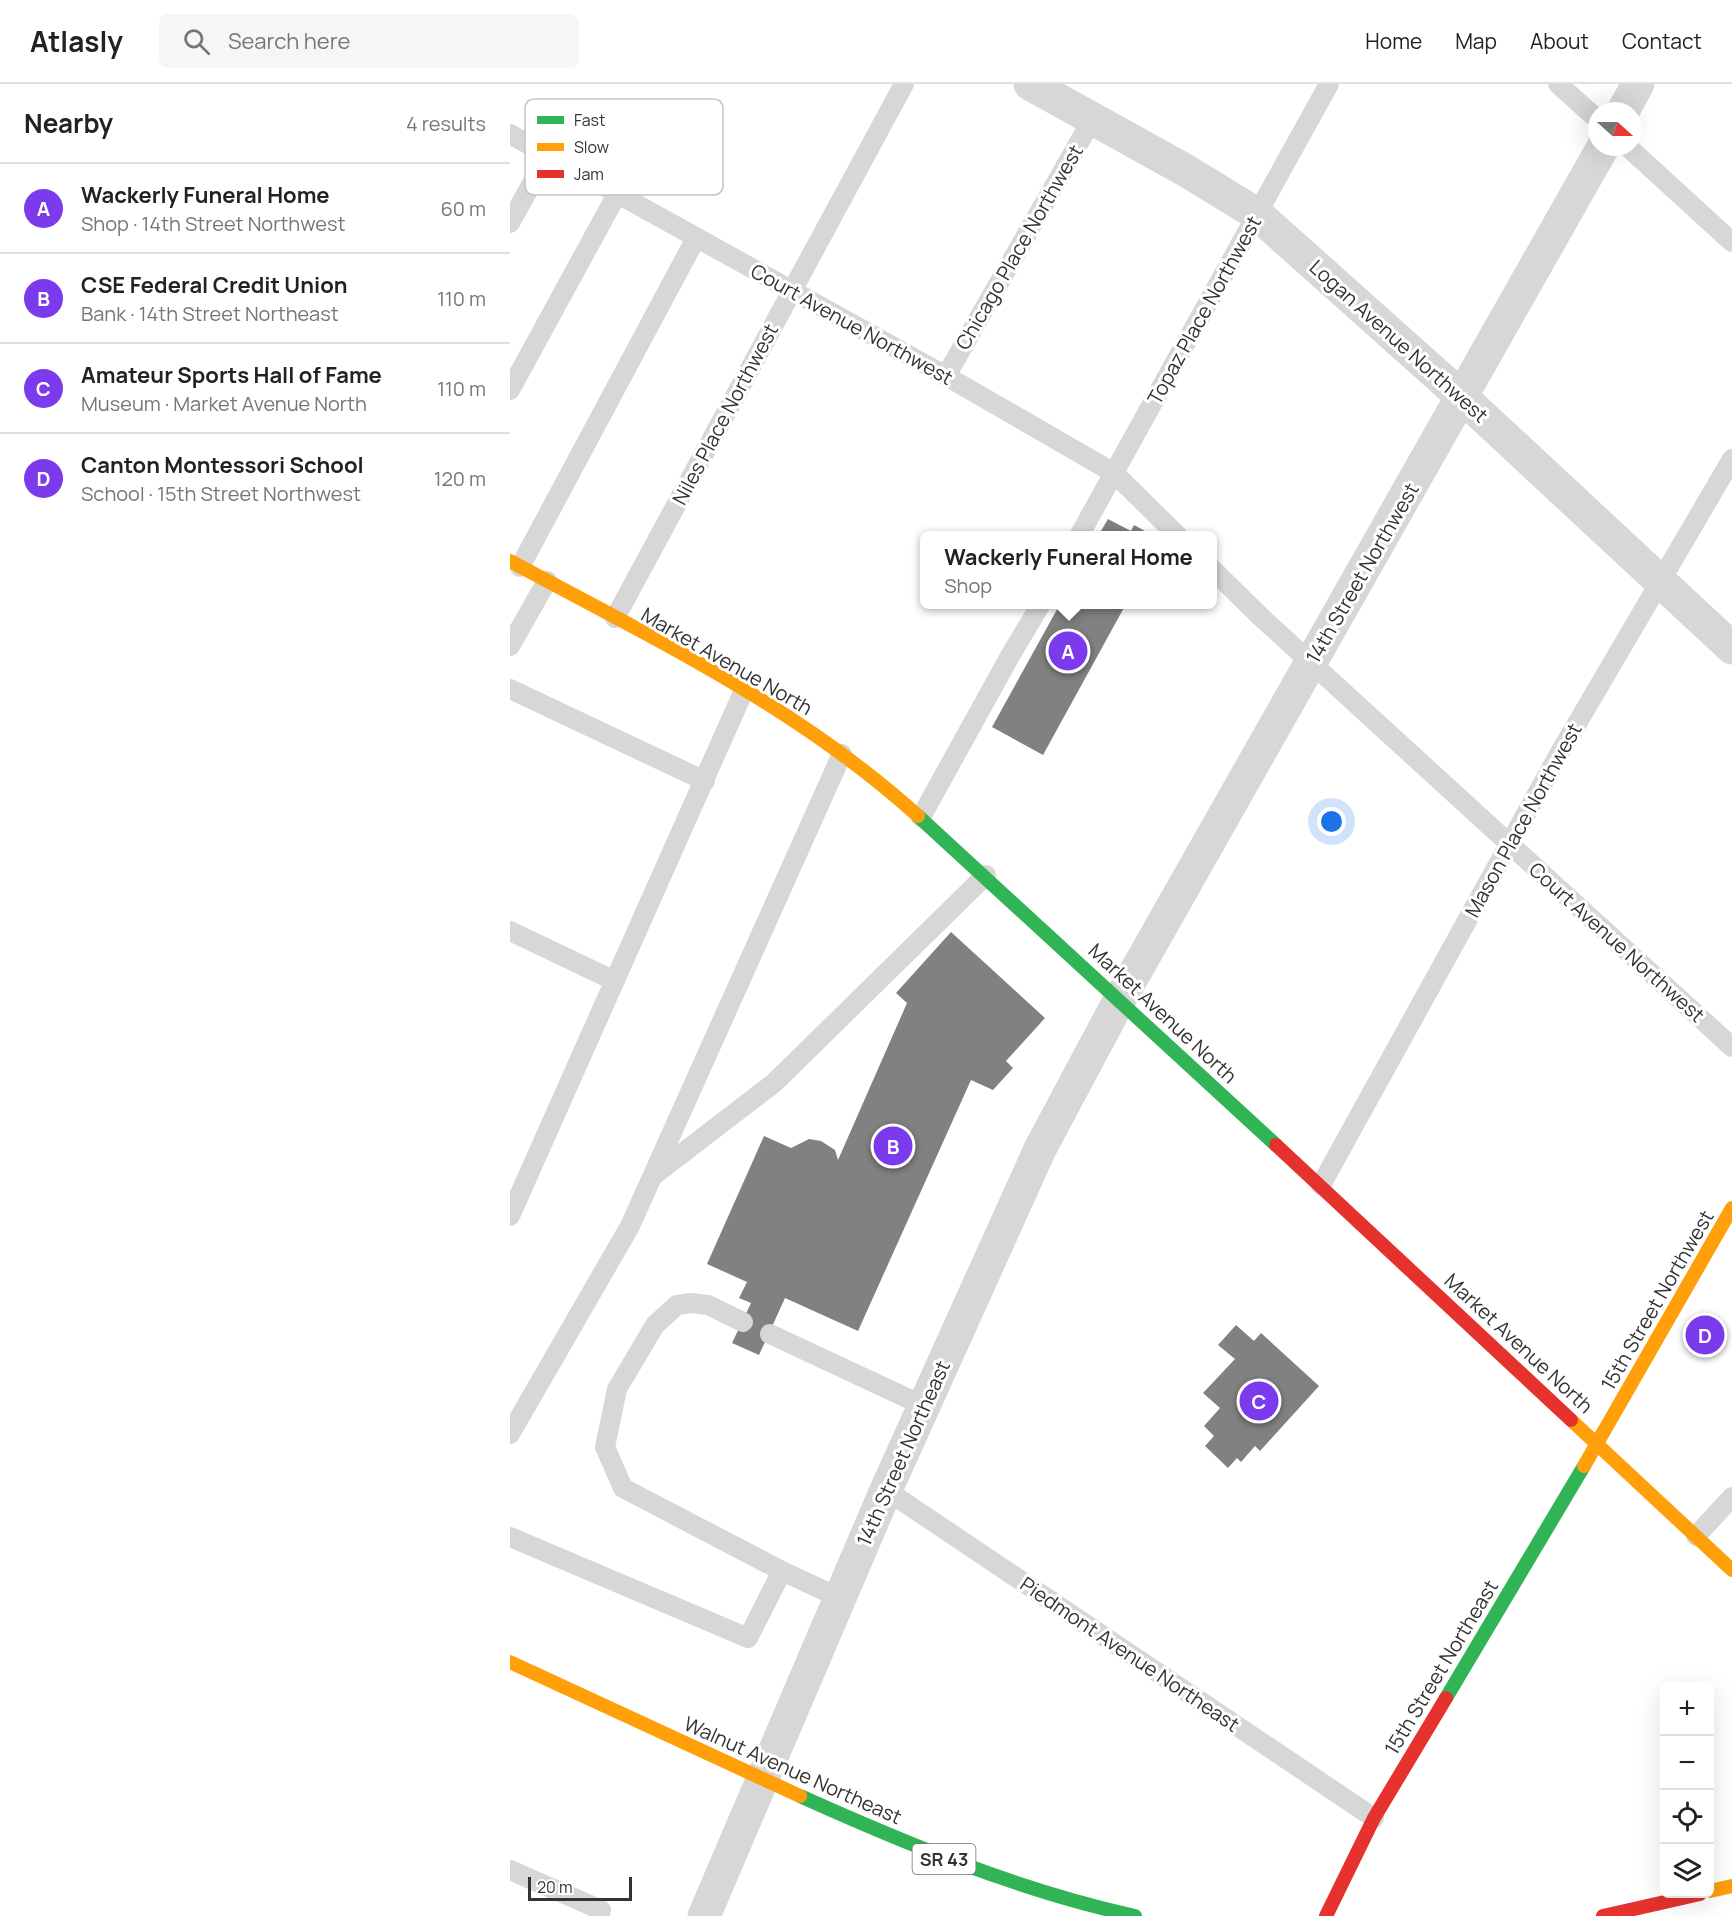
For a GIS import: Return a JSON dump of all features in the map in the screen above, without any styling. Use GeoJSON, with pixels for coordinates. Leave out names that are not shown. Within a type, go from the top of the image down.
{"type":"FeatureCollection","features":[{"type":"Feature","properties":{"kind":"street"},"geometry":{"type":"LineString","coordinates":[[1628,102],[1638,84]]}},
{"type":"Feature","properties":{"kind":"street","name":"Logan Avenue Northwest"},"geometry":{"type":"LineString","coordinates":[[1036,85],[1257,214],[1462,398],[1732,648]]}},
{"type":"Feature","properties":{"kind":"street","name":"14th Street Northwest"},"geometry":{"type":"LineString","coordinates":[[1120,999],[1598,156]]}},
{"type":"Feature","properties":{"kind":"street","name":"Market Avenue North"},"geometry":{"type":"LineString","coordinates":[[515,564],[745,688],[842,754],[921,817],[1321,1185],[1732,1570]]}},
{"type":"Feature","properties":{"kind":"street","name":"14th Street Northeast"},"geometry":{"type":"LineString","coordinates":[[704,1916],[886,1490],[1040,1149],[1120,999]]}},
{"type":"Feature","properties":{"kind":"street","name":"15th Street Northwest"},"geometry":{"type":"LineString","coordinates":[[1598,1443],[1732,1208]]}},
{"type":"Feature","properties":{"kind":"street","name":"15th Street Northeast"},"geometry":{"type":"LineString","coordinates":[[1326,1916],[1374,1818],[1598,1443]]}},
{"type":"Feature","properties":{"kind":"street","name":"Walnut Avenue Northeast"},"geometry":{"type":"LineString","coordinates":[[510,1662],[762,1779],[950,1862],[1025,1888],[1135,1916]]}},
{"type":"Feature","properties":{"kind":"street"},"geometry":{"type":"LineString","coordinates":[[1714,1890],[1732,1886]]}},
{"type":"Feature","properties":{"kind":"street"},"geometry":{"type":"LineString","coordinates":[[1603,1916],[1679,1898]]}},
{"type":"Feature","properties":{"kind":"lane","name":"Niles Place Northwest"},"geometry":{"type":"LineString","coordinates":[[615,618],[904,84]]}},
{"type":"Feature","properties":{"kind":"lane","name":"Topaz Place Northwest"},"geometry":{"type":"LineString","coordinates":[[1082,531],[1329,84]]}},
{"type":"Feature","properties":{"kind":"lane"},"geometry":{"type":"LineString","coordinates":[[1558,84],[1588,111]]}},
{"type":"Feature","properties":{"kind":"lane","name":"Chicago Place Northwest"},"geometry":{"type":"LineString","coordinates":[[946,376],[1093,118]]}},
{"type":"Feature","properties":{"kind":"lane","name":"Court Avenue Northwest"},"geometry":{"type":"LineString","coordinates":[[510,135],[525,144]]}},
{"type":"Feature","properties":{"kind":"lane"},"geometry":{"type":"LineString","coordinates":[[1638,156],[1732,242]]}},
{"type":"Feature","properties":{"kind":"lane"},"geometry":{"type":"LineString","coordinates":[[510,224],[526,195]]}},
{"type":"Feature","properties":{"kind":"lane"},"geometry":{"type":"LineString","coordinates":[[510,390],[616,195]]}},
{"type":"Feature","properties":{"kind":"lane","name":"Court Avenue Northwest"},"geometry":{"type":"LineString","coordinates":[[619,195],[946,376],[1114,473],[1173,531]]}},
{"type":"Feature","properties":{"kind":"lane"},"geometry":{"type":"LineString","coordinates":[[515,564],[696,238]]}},
{"type":"Feature","properties":{"kind":"lane","name":"Mason Place Northwest"},"geometry":{"type":"LineString","coordinates":[[1321,1185],[1509,843],[1732,459]]}},
{"type":"Feature","properties":{"kind":"lane","name":"Court Avenue Northwest"},"geometry":{"type":"LineString","coordinates":[[1217,574],[1732,1047]]}},
{"type":"Feature","properties":{"kind":"lane"},"geometry":{"type":"LineString","coordinates":[[510,646],[547,581]]}},
{"type":"Feature","properties":{"kind":"lane"},"geometry":{"type":"LineString","coordinates":[[921,817],[1038,609]]}},
{"type":"Feature","properties":{"kind":"lane"},"geometry":{"type":"LineString","coordinates":[[510,1216],[745,688]]}},
{"type":"Feature","properties":{"kind":"lane"},"geometry":{"type":"LineString","coordinates":[[510,689],[705,781]]}},
{"type":"Feature","properties":{"kind":"lane"},"geometry":{"type":"LineString","coordinates":[[510,1434],[630,1226],[842,754]]}},
{"type":"Feature","properties":{"kind":"lane"},"geometry":{"type":"LineString","coordinates":[[651,1177],[774,1083],[986,875]]}},
{"type":"Feature","properties":{"kind":"lane"},"geometry":{"type":"LineString","coordinates":[[510,931],[615,981]]}},
{"type":"Feature","properties":{"kind":"lane"},"geometry":{"type":"LineString","coordinates":[[742,1322],[708,1305],[692,1303],[677,1305],[655,1325],[617,1389],[605,1447],[623,1488],[782,1571],[840,1598]]}},
{"type":"Feature","properties":{"kind":"lane"},"geometry":{"type":"LineString","coordinates":[[770,1334],[924,1406]]}},
{"type":"Feature","properties":{"kind":"lane","name":"Piedmont Avenue Northeast"},"geometry":{"type":"LineString","coordinates":[[886,1490],[1374,1818]]}},
{"type":"Feature","properties":{"kind":"lane"},"geometry":{"type":"LineString","coordinates":[[1696,1536],[1732,1497]]}},
{"type":"Feature","properties":{"kind":"lane"},"geometry":{"type":"LineString","coordinates":[[510,1537],[748,1638],[782,1571]]}},
{"type":"Feature","properties":{"kind":"lane"},"geometry":{"type":"LineString","coordinates":[[510,1870],[605,1914]]}},
{"type":"Feature","properties":{"kind":"building"},"geometry":{"type":"Polygon","coordinates":[[[1108,519],[1131,531],[1101,531],[1108,519]]]}},
{"type":"Feature","properties":{"kind":"building"},"geometry":{"type":"Polygon","coordinates":[[[1134,525],[1145,531],[1131,531],[1134,525]]]}},
{"type":"Feature","properties":{"kind":"building"},"geometry":{"type":"Polygon","coordinates":[[[1057,609],[1123,609],[1043,755],[992,727],[1057,609]]]}},
{"type":"Feature","properties":{"kind":"building"},"geometry":{"type":"Polygon","coordinates":[[[951,932],[1045,1018],[1006,1061],[1013,1068],[993,1090],[971,1080],[858,1331],[785,1298],[759,1355],[732,1343],[751,1303],[739,1298],[747,1282],[707,1264],[764,1136],[791,1148],[809,1139],[821,1141],[835,1150],[838,1160],[907,1003],[896,993],[951,932]]]}},
{"type":"Feature","properties":{"kind":"building"},"geometry":{"type":"Polygon","coordinates":[[[1236,1325],[1254,1341],[1261,1333],[1319,1386],[1260,1451],[1255,1446],[1241,1462],[1237,1458],[1228,1468],[1205,1446],[1214,1436],[1204,1426],[1220,1408],[1203,1393],[1235,1359],[1218,1345],[1236,1325]]]}},
{"type":"Feature","properties":{"kind":"traffic: fast"},"geometry":{"type":"LineString","coordinates":[[918,816],[1276,1145]]}},
{"type":"Feature","properties":{"kind":"traffic: fast"},"geometry":{"type":"LineString","coordinates":[[1446,1698],[1584,1466]]}},
{"type":"Feature","properties":{"kind":"traffic: fast"},"geometry":{"type":"LineString","coordinates":[[800,1796],[964,1865],[1049,1893],[1135,1916]]}},
{"type":"Feature","properties":{"kind":"traffic: slow"},"geometry":{"type":"LineString","coordinates":[[510,561],[669,646],[773,707],[872,777],[918,816]]}},
{"type":"Feature","properties":{"kind":"traffic: slow"},"geometry":{"type":"LineString","coordinates":[[1584,1466],[1732,1208]]}},
{"type":"Feature","properties":{"kind":"traffic: slow"},"geometry":{"type":"LineString","coordinates":[[1571,1420],[1732,1570]]}},
{"type":"Feature","properties":{"kind":"traffic: slow"},"geometry":{"type":"LineString","coordinates":[[510,1662],[800,1796]]}},
{"type":"Feature","properties":{"kind":"traffic: slow"},"geometry":{"type":"LineString","coordinates":[[1714,1890],[1732,1886]]}},
{"type":"Feature","properties":{"kind":"traffic: jam"},"geometry":{"type":"LineString","coordinates":[[1276,1145],[1571,1420]]}},
{"type":"Feature","properties":{"kind":"traffic: jam"},"geometry":{"type":"LineString","coordinates":[[1326,1916],[1374,1818],[1446,1698]]}},
{"type":"Feature","properties":{"kind":"traffic: jam"},"geometry":{"type":"LineString","coordinates":[[1603,1916],[1682,1898]]}},
{"type":"Feature","properties":{"kind":"place","name":"Wackerly Funeral Home"},"geometry":{"type":"Point","coordinates":[1068,651]}},
{"type":"Feature","properties":{"kind":"place","name":"CSE Federal Credit Union"},"geometry":{"type":"Point","coordinates":[893,1146]}},
{"type":"Feature","properties":{"kind":"place","name":"Canton Montessori School"},"geometry":{"type":"Point","coordinates":[1705,1335]}},
{"type":"Feature","properties":{"kind":"place","name":"Amateur Sports Hall of Fame"},"geometry":{"type":"Point","coordinates":[1259,1401]}}]}
